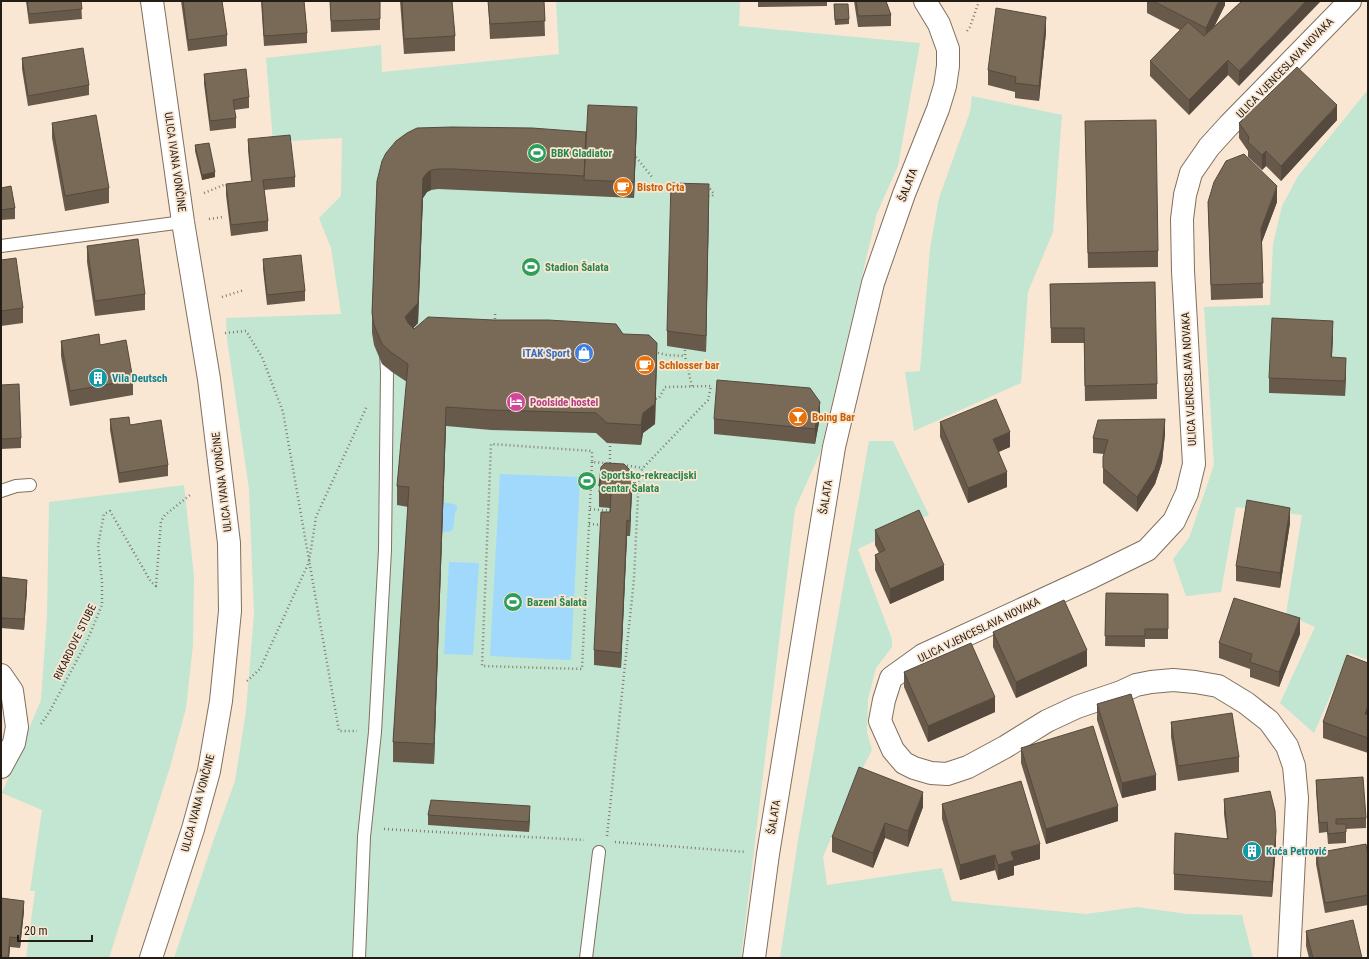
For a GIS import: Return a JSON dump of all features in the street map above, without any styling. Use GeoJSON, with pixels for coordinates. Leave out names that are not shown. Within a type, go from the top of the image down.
{"type":"FeatureCollection","features":[{"type":"Feature","properties":{"kind":"street","name":"ULICA IVANA VONČINE"},"geometry":{"type":"LineString","coordinates":[[151,958],[193,829],[209,771],[221,701],[230,611],[229,543],[209,380],[183,222],[152,1]]}},
{"type":"Feature","properties":{"kind":"street","name":"ŠALATA"},"geometry":{"type":"LineString","coordinates":[[754,958],[768,854],[834,447],[873,283],[904,194],[938,109],[945,86],[948,66],[948,49],[939,24],[925,1]]}},
{"type":"Feature","properties":{"kind":"street","name":"ULICA VJENCESLAVA NOVAKA"},"geometry":{"type":"LineString","coordinates":[[1289,958],[1297,798],[1294,766],[1287,746],[1269,721],[1246,703],[1218,686],[1173,680],[1136,685],[1121,692],[1077,707],[1047,721],[1005,747],[968,767],[947,774],[925,771],[904,763],[892,750],[880,721],[884,700],[891,678],[923,655],[1147,550],[1174,521],[1187,493],[1194,464],[1183,271],[1182,219],[1185,195],[1191,173],[1209,147],[1229,125],[1350,1]]}},
{"type":"Feature","properties":{"kind":"street"},"geometry":{"type":"LineString","coordinates":[[1,675],[12,691],[17,727],[14,743],[1,767]]}},
{"type":"Feature","properties":{"kind":"lane"},"geometry":{"type":"LineString","coordinates":[[1,246],[183,222]]}},
{"type":"Feature","properties":{"kind":"lane"},"geometry":{"type":"LineString","coordinates":[[359,958],[364,837],[376,732],[385,550],[387,372],[385,339]]}},
{"type":"Feature","properties":{"kind":"lane"},"geometry":{"type":"LineString","coordinates":[[1,491],[16,486],[30,484]]}},
{"type":"Feature","properties":{"kind":"lane"},"geometry":{"type":"LineString","coordinates":[[586,958],[599,852]]}},
{"type":"Feature","properties":{"kind":"path"},"geometry":{"type":"LineString","coordinates":[[970,28],[980,1]]}},
{"type":"Feature","properties":{"kind":"path"},"geometry":{"type":"LineString","coordinates":[[636,156],[652,177]]}},
{"type":"Feature","properties":{"kind":"path"},"geometry":{"type":"LineString","coordinates":[[204,193],[226,184]]}},
{"type":"Feature","properties":{"kind":"path"},"geometry":{"type":"LineString","coordinates":[[701,195],[712,196],[714,194],[710,189],[702,188]]}},
{"type":"Feature","properties":{"kind":"path"},"geometry":{"type":"LineString","coordinates":[[209,219],[223,217]]}},
{"type":"Feature","properties":{"kind":"path"},"geometry":{"type":"LineString","coordinates":[[222,297],[244,290]]}},
{"type":"Feature","properties":{"kind":"path"},"geometry":{"type":"LineString","coordinates":[[495,313],[495,328]]}},
{"type":"Feature","properties":{"kind":"path"},"geometry":{"type":"LineString","coordinates":[[220,333],[246,331],[262,357],[283,412],[339,731],[376,732]]}},
{"type":"Feature","properties":{"kind":"path"},"geometry":{"type":"LineString","coordinates":[[685,345],[685,356],[692,387]]}},
{"type":"Feature","properties":{"kind":"path"},"geometry":{"type":"LineString","coordinates":[[647,351],[667,355],[685,356]]}},
{"type":"Feature","properties":{"kind":"path"},"geometry":{"type":"LineString","coordinates":[[599,852],[607,842],[634,579],[639,474],[642,468],[708,400],[711,386],[666,387],[659,398],[655,399]]}},
{"type":"Feature","properties":{"kind":"path"},"geometry":{"type":"LineString","coordinates":[[245,682],[260,669],[309,562],[316,517],[367,406]]}},
{"type":"Feature","properties":{"kind":"path"},"geometry":{"type":"LineString","coordinates":[[610,435],[610,463]]}},
{"type":"Feature","properties":{"kind":"path"},"geometry":{"type":"LineString","coordinates":[[491,444],[592,451],[590,509],[582,669],[482,666],[491,444]]}},
{"type":"Feature","properties":{"kind":"path"},"geometry":{"type":"LineString","coordinates":[[592,462],[642,468]]}},
{"type":"Feature","properties":{"kind":"path","name":"RIKARDOVE STUBE"},"geometry":{"type":"LineString","coordinates":[[50,711],[87,641],[102,605],[102,581],[98,545],[104,514],[110,511],[151,582],[156,586],[161,521],[190,495]]}},
{"type":"Feature","properties":{"kind":"path"},"geometry":{"type":"LineString","coordinates":[[590,509],[611,511]]}},
{"type":"Feature","properties":{"kind":"path"},"geometry":{"type":"LineString","coordinates":[[589,524],[610,526]]}},
{"type":"Feature","properties":{"kind":"path"},"geometry":{"type":"LineString","coordinates":[[382,835],[384,829],[607,842],[768,854]]}},
{"type":"Feature","properties":{"kind":"green space","name":"Sportsko-rekreacijski centar Šalata"},"geometry":{"type":"Polygon","coordinates":[[[556,1],[740,1],[739,26],[920,43],[898,166],[877,213],[820,453],[795,509],[741,958],[174,958],[235,781],[246,711],[254,614],[249,489],[227,339],[226,318],[341,314],[331,248],[319,218],[341,196],[342,138],[273,142],[266,58],[381,45],[382,72],[559,54],[556,1]]]}},
{"type":"Feature","properties":{"kind":"green space"},"geometry":{"type":"Polygon","coordinates":[[[1366,92],[1368,94],[1368,660],[1349,653],[1314,733],[1280,703],[1315,627],[1286,614],[1302,515],[1236,507],[1221,592],[1186,596],[1173,559],[1189,538],[1214,465],[1204,307],[1270,305],[1273,244],[1282,206],[1298,176],[1366,92]]]}},
{"type":"Feature","properties":{"kind":"green space"},"geometry":{"type":"Polygon","coordinates":[[[972,96],[1062,115],[1053,232],[1028,292],[1021,383],[914,431],[905,372],[920,371],[930,248],[939,198],[970,112],[972,96]]]}},
{"type":"Feature","properties":{"kind":"green space"},"geometry":{"type":"Polygon","coordinates":[[[869,441],[893,441],[929,515],[858,549],[892,639],[892,647],[876,668],[868,699],[867,732],[872,750],[850,793],[823,857],[827,885],[942,868],[952,901],[1086,914],[1137,907],[1187,914],[1242,915],[1253,958],[780,958],[798,840],[869,441]]]}},
{"type":"Feature","properties":{"kind":"green space"},"geometry":{"type":"Polygon","coordinates":[[[184,485],[194,576],[193,645],[186,708],[170,767],[109,958],[26,958],[35,891],[30,891],[42,810],[2,793],[41,700],[47,615],[49,502],[184,485]]]}},
{"type":"Feature","properties":{"kind":"water"},"geometry":{"type":"Polygon","coordinates":[[[500,474],[580,477],[571,660],[490,656],[500,474]]]}},
{"type":"Feature","properties":{"kind":"water"},"geometry":{"type":"Polygon","coordinates":[[[432,501],[454,504],[457,506],[453,529],[451,531],[444,532],[428,530],[432,501]]]}},
{"type":"Feature","properties":{"kind":"water"},"geometry":{"type":"Polygon","coordinates":[[[449,562],[479,563],[473,655],[444,654],[449,562]]]}},
{"type":"Feature","properties":{"kind":"building"},"geometry":{"type":"Polygon","coordinates":[[[27,1],[81,1],[82,9],[29,14],[27,1]]]}},
{"type":"Feature","properties":{"kind":"building"},"geometry":{"type":"Polygon","coordinates":[[[183,1],[222,1],[227,35],[188,40],[183,1]]]}},
{"type":"Feature","properties":{"kind":"building"},"geometry":{"type":"Polygon","coordinates":[[[262,1],[304,1],[307,33],[264,36],[262,1]]]}},
{"type":"Feature","properties":{"kind":"building"},"geometry":{"type":"Polygon","coordinates":[[[330,1],[380,1],[380,19],[331,21],[330,1]]]}},
{"type":"Feature","properties":{"kind":"building"},"geometry":{"type":"Polygon","coordinates":[[[402,1],[452,1],[455,36],[404,39],[402,1]]]}},
{"type":"Feature","properties":{"kind":"building"},"geometry":{"type":"Polygon","coordinates":[[[488,1],[544,1],[545,21],[490,24],[488,1]]]}},
{"type":"Feature","properties":{"kind":"building"},"geometry":{"type":"Polygon","coordinates":[[[856,1],[886,1],[891,15],[858,16],[856,1]]]}},
{"type":"Feature","properties":{"kind":"building"},"geometry":{"type":"Polygon","coordinates":[[[1153,1],[1219,1],[1206,28],[1153,1]]]}},
{"type":"Feature","properties":{"kind":"building"},"geometry":{"type":"Polygon","coordinates":[[[1242,1],[1306,1],[1239,71],[1228,60],[1189,100],[1150,61],[1188,22],[1204,36],[1242,1]]]}},
{"type":"Feature","properties":{"kind":"building"},"geometry":{"type":"Polygon","coordinates":[[[834,4],[848,4],[849,19],[835,20],[834,4]]]}},
{"type":"Feature","properties":{"kind":"building"},"geometry":{"type":"Polygon","coordinates":[[[996,8],[1046,17],[1039,86],[1015,83],[1016,77],[988,70],[996,8]]]}},
{"type":"Feature","properties":{"kind":"building"},"geometry":{"type":"Polygon","coordinates":[[[83,48],[89,85],[28,96],[22,58],[83,48]]]}},
{"type":"Feature","properties":{"kind":"building"},"geometry":{"type":"Polygon","coordinates":[[[1297,67],[1337,105],[1281,166],[1266,151],[1262,155],[1248,142],[1249,137],[1239,123],[1297,67]]]}},
{"type":"Feature","properties":{"kind":"building"},"geometry":{"type":"Polygon","coordinates":[[[246,69],[249,97],[233,100],[236,118],[210,121],[204,74],[246,69]]]}},
{"type":"Feature","properties":{"kind":"building"},"geometry":{"type":"Polygon","coordinates":[[[588,105],[637,107],[634,182],[584,180],[588,105]]]}},
{"type":"Feature","properties":{"kind":"building"},"geometry":{"type":"Polygon","coordinates":[[[96,115],[109,188],[65,196],[52,123],[96,115]]]}},
{"type":"Feature","properties":{"kind":"building"},"geometry":{"type":"Polygon","coordinates":[[[1156,120],[1158,251],[1088,253],[1085,121],[1156,120]]]}},
{"type":"Feature","properties":{"kind":"building"},"geometry":{"type":"Polygon","coordinates":[[[417,128],[532,128],[586,132],[584,176],[453,169],[431,170],[427,173],[423,178],[418,303],[405,317],[408,323],[414,329],[428,317],[494,320],[548,320],[616,324],[623,334],[649,335],[657,343],[655,404],[643,413],[641,425],[607,423],[596,413],[446,407],[434,744],[393,742],[409,487],[397,486],[408,364],[382,344],[374,325],[372,313],[377,181],[382,161],[386,153],[396,141],[407,133],[417,128]]]}},
{"type":"Feature","properties":{"kind":"building"},"geometry":{"type":"Polygon","coordinates":[[[290,135],[295,177],[263,180],[268,221],[231,225],[226,184],[252,181],[248,139],[290,135]]]}},
{"type":"Feature","properties":{"kind":"building"},"geometry":{"type":"Polygon","coordinates":[[[209,143],[215,172],[202,175],[195,145],[209,143]]]}},
{"type":"Feature","properties":{"kind":"building"},"geometry":{"type":"Polygon","coordinates":[[[1244,154],[1277,186],[1261,229],[1263,283],[1211,285],[1208,202],[1214,182],[1226,161],[1244,154]]]}},
{"type":"Feature","properties":{"kind":"building"},"geometry":{"type":"Polygon","coordinates":[[[671,183],[709,184],[706,336],[667,331],[671,183]]]}},
{"type":"Feature","properties":{"kind":"building"},"geometry":{"type":"Polygon","coordinates":[[[11,186],[15,208],[1,210],[1,188],[11,186]]]}},
{"type":"Feature","properties":{"kind":"building"},"geometry":{"type":"Polygon","coordinates":[[[138,239],[145,294],[95,301],[87,246],[138,239]]]}},
{"type":"Feature","properties":{"kind":"building"},"geometry":{"type":"Polygon","coordinates":[[[301,255],[305,291],[267,295],[263,259],[301,255]]]}},
{"type":"Feature","properties":{"kind":"building"},"geometry":{"type":"Polygon","coordinates":[[[16,258],[23,308],[1,311],[1,260],[16,258]]]}},
{"type":"Feature","properties":{"kind":"building"},"geometry":{"type":"Polygon","coordinates":[[[1155,282],[1157,384],[1085,386],[1084,328],[1051,328],[1050,284],[1155,282]]]}},
{"type":"Feature","properties":{"kind":"building"},"geometry":{"type":"Polygon","coordinates":[[[1272,318],[1333,321],[1331,357],[1346,358],[1345,381],[1269,378],[1272,318]]]}},
{"type":"Feature","properties":{"kind":"building","name":"Vila Deutsch"},"geometry":{"type":"Polygon","coordinates":[[[99,334],[100,345],[126,340],[133,380],[70,391],[61,341],[99,334]]]}},
{"type":"Feature","properties":{"kind":"building"},"geometry":{"type":"Polygon","coordinates":[[[717,380],[810,388],[820,402],[815,429],[714,419],[717,380]]]}},
{"type":"Feature","properties":{"kind":"building"},"geometry":{"type":"Polygon","coordinates":[[[19,384],[21,438],[1,439],[1,385],[19,384]]]}},
{"type":"Feature","properties":{"kind":"building"},"geometry":{"type":"Polygon","coordinates":[[[996,399],[1010,432],[993,439],[1007,472],[968,488],[940,422],[996,399]]]}},
{"type":"Feature","properties":{"kind":"building"},"geometry":{"type":"Polygon","coordinates":[[[129,417],[130,425],[161,420],[168,465],[119,473],[110,419],[129,417]]]}},
{"type":"Feature","properties":{"kind":"building"},"geometry":{"type":"Polygon","coordinates":[[[1165,419],[1162,447],[1155,469],[1137,497],[1103,468],[1103,457],[1108,440],[1093,438],[1098,420],[1165,419]]]}},
{"type":"Feature","properties":{"kind":"building"},"geometry":{"type":"Polygon","coordinates":[[[605,463],[624,464],[630,470],[629,474],[609,472],[609,477],[601,476],[599,486],[601,467],[605,463]]]}},
{"type":"Feature","properties":{"kind":"building"},"geometry":{"type":"Polygon","coordinates":[[[609,472],[632,474],[630,521],[627,520],[621,653],[594,650],[601,512],[610,512],[611,493],[599,492],[601,476],[609,477],[609,472]]]}},
{"type":"Feature","properties":{"kind":"building"},"geometry":{"type":"Polygon","coordinates":[[[1247,500],[1290,508],[1280,573],[1236,566],[1247,500]]]}},
{"type":"Feature","properties":{"kind":"building"},"geometry":{"type":"Polygon","coordinates":[[[919,510],[944,565],[890,589],[875,555],[885,550],[875,530],[919,510]]]}},
{"type":"Feature","properties":{"kind":"building"},"geometry":{"type":"Polygon","coordinates":[[[1,577],[27,580],[24,619],[1,618],[1,577]]]}},
{"type":"Feature","properties":{"kind":"building"},"geometry":{"type":"Polygon","coordinates":[[[1106,593],[1168,594],[1168,629],[1145,629],[1145,636],[1105,636],[1106,593]]]}},
{"type":"Feature","properties":{"kind":"building"},"geometry":{"type":"Polygon","coordinates":[[[1234,598],[1300,618],[1279,672],[1250,662],[1252,654],[1219,643],[1234,598]]]}},
{"type":"Feature","properties":{"kind":"building"},"geometry":{"type":"Polygon","coordinates":[[[1064,600],[1087,650],[1016,682],[993,632],[1064,600]]]}},
{"type":"Feature","properties":{"kind":"building"},"geometry":{"type":"Polygon","coordinates":[[[971,643],[995,697],[928,726],[904,672],[971,643]]]}},
{"type":"Feature","properties":{"kind":"building"},"geometry":{"type":"Polygon","coordinates":[[[1347,655],[1368,663],[1368,706],[1365,714],[1368,715],[1368,738],[1323,722],[1347,655]]]}},
{"type":"Feature","properties":{"kind":"building"},"geometry":{"type":"Polygon","coordinates":[[[1131,694],[1156,775],[1122,783],[1097,704],[1131,694]]]}},
{"type":"Feature","properties":{"kind":"building"},"geometry":{"type":"Polygon","coordinates":[[[1232,713],[1239,757],[1178,766],[1171,722],[1232,713]]]}},
{"type":"Feature","properties":{"kind":"building"},"geometry":{"type":"Polygon","coordinates":[[[1093,726],[1118,806],[1046,829],[1021,748],[1093,726]]]}},
{"type":"Feature","properties":{"kind":"building"},"geometry":{"type":"Polygon","coordinates":[[[859,767],[923,792],[908,831],[885,823],[873,853],[832,837],[859,767]]]}},
{"type":"Feature","properties":{"kind":"building"},"geometry":{"type":"Polygon","coordinates":[[[1363,777],[1366,818],[1336,819],[1336,824],[1346,824],[1346,832],[1328,834],[1327,822],[1319,823],[1316,780],[1363,777]]]}},
{"type":"Feature","properties":{"kind":"building"},"geometry":{"type":"Polygon","coordinates":[[[1021,781],[1040,844],[1011,852],[1014,860],[998,865],[995,855],[960,865],[942,804],[1021,781]]]}},
{"type":"Feature","properties":{"kind":"building","name":"Kuća Petrović"},"geometry":{"type":"Polygon","coordinates":[[[1270,791],[1275,811],[1276,831],[1272,882],[1174,874],[1175,833],[1228,839],[1224,799],[1270,791]]]}},
{"type":"Feature","properties":{"kind":"building"},"geometry":{"type":"Polygon","coordinates":[[[431,800],[530,806],[529,822],[428,815],[431,800]]]}},
{"type":"Feature","properties":{"kind":"building"},"geometry":{"type":"Polygon","coordinates":[[[1366,844],[1368,856],[1368,895],[1325,903],[1316,853],[1366,844]]]}},
{"type":"Feature","properties":{"kind":"building"},"geometry":{"type":"Polygon","coordinates":[[[1,898],[24,901],[20,938],[10,937],[8,958],[1,958],[1,898]]]}},
{"type":"Feature","properties":{"kind":"building"},"geometry":{"type":"Polygon","coordinates":[[[1353,920],[1362,958],[1313,958],[1306,931],[1353,920]]]}},
{"type":"Feature","properties":{"kind":"place","name":"BBK Gladiator"},"geometry":{"type":"Point","coordinates":[537,153]}},
{"type":"Feature","properties":{"kind":"place","name":"Bistro Crta"},"geometry":{"type":"Point","coordinates":[623,187]}},
{"type":"Feature","properties":{"kind":"place","name":"Stadion Šalata"},"geometry":{"type":"Point","coordinates":[531,267]}},
{"type":"Feature","properties":{"kind":"place","name":"iTAK Sport"},"geometry":{"type":"Point","coordinates":[584,353]}},
{"type":"Feature","properties":{"kind":"place","name":"Schlosser bar"},"geometry":{"type":"Point","coordinates":[645,365]}},
{"type":"Feature","properties":{"kind":"place","name":"Vila Deutsch"},"geometry":{"type":"Point","coordinates":[98,378]}},
{"type":"Feature","properties":{"kind":"place","name":"Poolside hostel"},"geometry":{"type":"Point","coordinates":[516,402]}},
{"type":"Feature","properties":{"kind":"place","name":"Boing Bar"},"geometry":{"type":"Point","coordinates":[798,417]}},
{"type":"Feature","properties":{"kind":"place","name":"Sportsko-rekreacijski centar Šalata"},"geometry":{"type":"Point","coordinates":[587,481]}},
{"type":"Feature","properties":{"kind":"place","name":"Bazeni Šalata"},"geometry":{"type":"Point","coordinates":[513,602]}},
{"type":"Feature","properties":{"kind":"place","name":"Kuća Petrović"},"geometry":{"type":"Point","coordinates":[1252,851]}}]}
